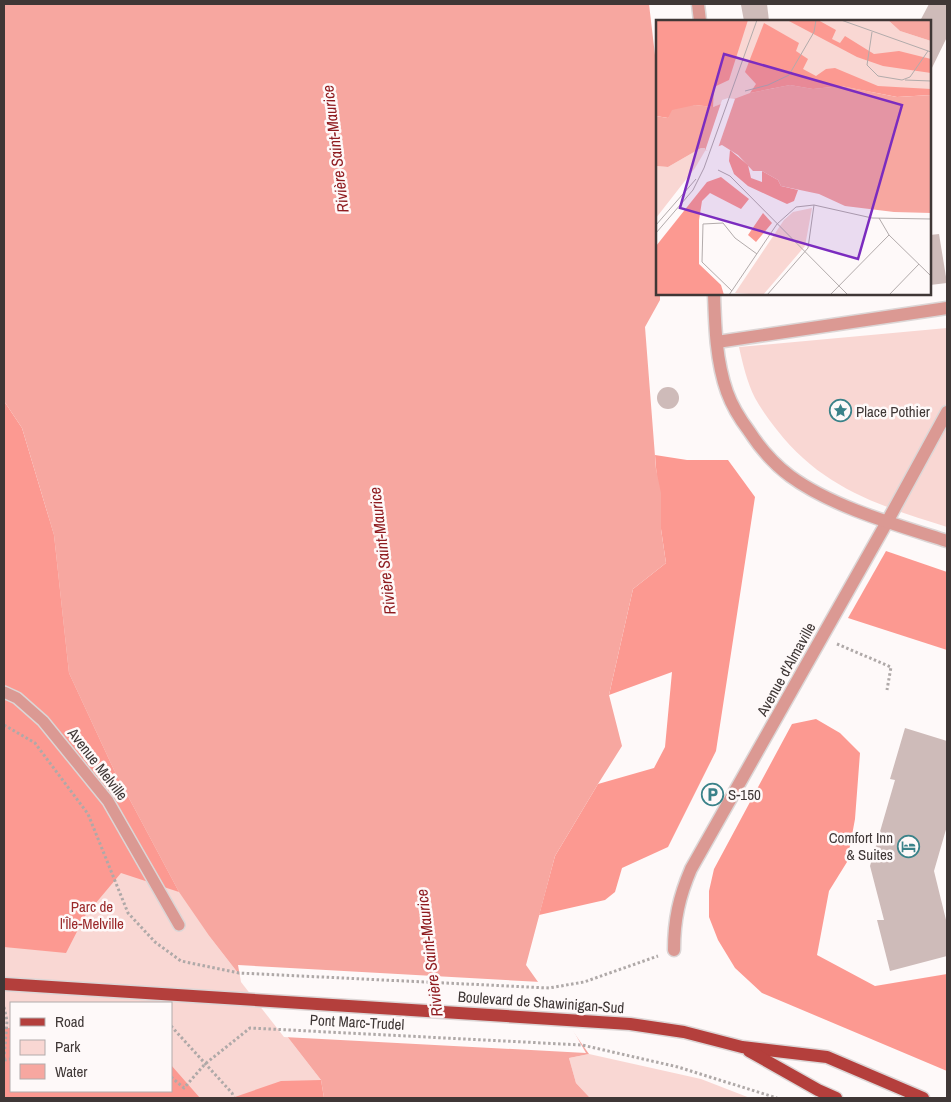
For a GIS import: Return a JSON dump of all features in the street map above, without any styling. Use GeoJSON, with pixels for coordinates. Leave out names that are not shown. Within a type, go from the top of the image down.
{"type":"FeatureCollection","features":[{"type":"Feature","properties":{"kind":"main road","name":"Boulevard de Shawinigan-Sud"},"geometry":{"type":"LineString","coordinates":[[4,984],[630,1024],[684,1032],[742,1047],[827,1058],[923,1098]]}},
{"type":"Feature","properties":{"kind":"main road","name":"Boulevard de Shawinigan-Sud"},"geometry":{"type":"LineString","coordinates":[[742,1047],[818,1090],[836,1098]]}},
{"type":"Feature","properties":{"kind":"street"},"geometry":{"type":"LineString","coordinates":[[698,4],[700,20]]}},
{"type":"Feature","properties":{"kind":"street"},"geometry":{"type":"LineString","coordinates":[[714,295],[720,366],[727,392],[738,416],[772,460],[790,476],[819,495],[888,522],[947,542]]}},
{"type":"Feature","properties":{"kind":"street"},"geometry":{"type":"LineString","coordinates":[[717,342],[947,308]]}},
{"type":"Feature","properties":{"kind":"street","name":"Avenue d'Almaville"},"geometry":{"type":"LineString","coordinates":[[674,950],[674,927],[681,893],[691,869],[888,522],[947,412]]}},
{"type":"Feature","properties":{"kind":"lane","name":"Avenue Melville"},"geometry":{"type":"LineString","coordinates":[[4,692],[17,698],[43,721],[108,800],[178,925]]}},
{"type":"Feature","properties":{"kind":"path"},"geometry":{"type":"LineString","coordinates":[[822,638],[891,666],[887,690]]}},
{"type":"Feature","properties":{"kind":"path"},"geometry":{"type":"LineString","coordinates":[[4,725],[35,743],[88,814],[128,913],[155,942],[180,961],[239,973],[549,988],[584,982],[674,950]]}},
{"type":"Feature","properties":{"kind":"path"},"geometry":{"type":"LineString","coordinates":[[4,1007],[7,1021],[4,1059]]}},
{"type":"Feature","properties":{"kind":"path"},"geometry":{"type":"LineString","coordinates":[[172,1027],[232,1093],[234,1098]]}},
{"type":"Feature","properties":{"kind":"path","name":"Pont Marc-Trudel"},"geometry":{"type":"LineString","coordinates":[[205,1064],[250,1028],[582,1045],[678,1067],[777,1098]]}},
{"type":"Feature","properties":{"kind":"path"},"geometry":{"type":"LineString","coordinates":[[172,1078],[184,1088],[205,1064]]}},
{"type":"Feature","properties":{"kind":"green space","name":"Place Pothier"},"geometry":{"type":"Polygon","coordinates":[[[947,328],[947,527],[876,502],[833,481],[813,467],[794,450],[760,406],[747,380],[739,347],[947,328]]]}},
{"type":"Feature","properties":{"kind":"green space","name":"Parc de l'Île-Melville"},"geometry":{"type":"Polygon","coordinates":[[[4,401],[210,937],[321,1080],[324,1098],[4,1098],[4,401]]]}},
{"type":"Feature","properties":{"kind":"green space"},"geometry":{"type":"Polygon","coordinates":[[[589,1054],[701,1079],[750,1098],[590,1098],[576,1083],[569,1058],[589,1054]]]}},
{"type":"Feature","properties":{"kind":"shaded area"},"geometry":{"type":"Polygon","coordinates":[[[4,401],[22,428],[54,535],[69,673],[114,770],[179,892],[121,873],[85,916],[66,953],[4,947],[4,401]]]}},
{"type":"Feature","properties":{"kind":"shaded area"},"geometry":{"type":"Polygon","coordinates":[[[655,455],[687,460],[728,460],[755,497],[716,751],[668,847],[622,868],[615,892],[605,900],[539,915],[555,856],[598,784],[654,768],[665,747],[672,672],[609,695],[633,589],[666,563],[661,529],[655,455]]]}},
{"type":"Feature","properties":{"kind":"shaded area"},"geometry":{"type":"Polygon","coordinates":[[[886,551],[947,572],[947,650],[848,618],[886,551]]]}},
{"type":"Feature","properties":{"kind":"shaded area"},"geometry":{"type":"Polygon","coordinates":[[[816,719],[840,733],[860,753],[855,819],[847,862],[829,891],[817,955],[875,986],[947,974],[947,1071],[762,993],[735,968],[718,940],[709,917],[709,891],[714,869],[792,724],[816,719]]]}},
{"type":"Feature","properties":{"kind":"shaded area"},"geometry":{"type":"Polygon","coordinates":[[[4,1028],[10,1028],[10,1092],[172,1092],[172,1066],[200,1098],[4,1098],[4,1028]]]}},
{"type":"Feature","properties":{"kind":"shaded area"},"geometry":{"type":"Polygon","coordinates":[[[321,1080],[324,1098],[232,1098],[281,1081],[321,1080]]]}},
{"type":"Feature","properties":{"kind":"water","name":"Rivière Saint-Maurice"},"geometry":{"type":"Polygon","coordinates":[[[4,4],[649,4],[656,64],[656,295],[660,295],[660,300],[645,327],[656,469],[661,493],[661,529],[666,563],[633,589],[609,695],[622,746],[555,856],[526,965],[589,1054],[569,1058],[576,1083],[590,1098],[324,1098],[321,1080],[210,937],[179,892],[114,770],[69,673],[54,535],[22,428],[4,401],[4,4]]]}},
{"type":"Feature","properties":{"kind":"pier"},"geometry":{"type":"Polygon","coordinates":[[[238,965],[541,982],[565,1016],[586,1053],[284,1037],[241,982],[238,965]]]}},
{"type":"Feature","properties":{"kind":"building"},"geometry":{"type":"Polygon","coordinates":[[[767,4],[769,20],[744,20],[741,5],[767,4]]]}},
{"type":"Feature","properties":{"kind":"building"},"geometry":{"type":"Polygon","coordinates":[[[929,4],[947,4],[947,37],[931,70],[931,20],[921,20],[929,4]]]}},
{"type":"Feature","properties":{"kind":"building"},"geometry":{"type":"Polygon","coordinates":[[[939,234],[947,283],[931,285],[931,235],[939,234]]]}},
{"type":"Feature","properties":{"kind":"building"},"geometry":{"type":"Polygon","coordinates":[[[664,387],[672,387],[679,394],[679,402],[672,409],[664,409],[657,402],[657,394],[664,387]]]}},
{"type":"Feature","properties":{"kind":"building","name":"Comfort Inn & Suites"},"geometry":{"type":"Polygon","coordinates":[[[905,728],[947,741],[947,826],[934,871],[947,924],[947,956],[890,971],[877,920],[884,920],[870,866],[895,780],[890,779],[905,728]]]}},
{"type":"Feature","properties":{"kind":"place","name":"Place Pothier"},"geometry":{"type":"Point","coordinates":[840,411]}},
{"type":"Feature","properties":{"kind":"place","name":"S-150"},"geometry":{"type":"Point","coordinates":[712,794]}},
{"type":"Feature","properties":{"kind":"place","name":"Comfort Inn & Suites"},"geometry":{"type":"Point","coordinates":[909,846]}}]}
